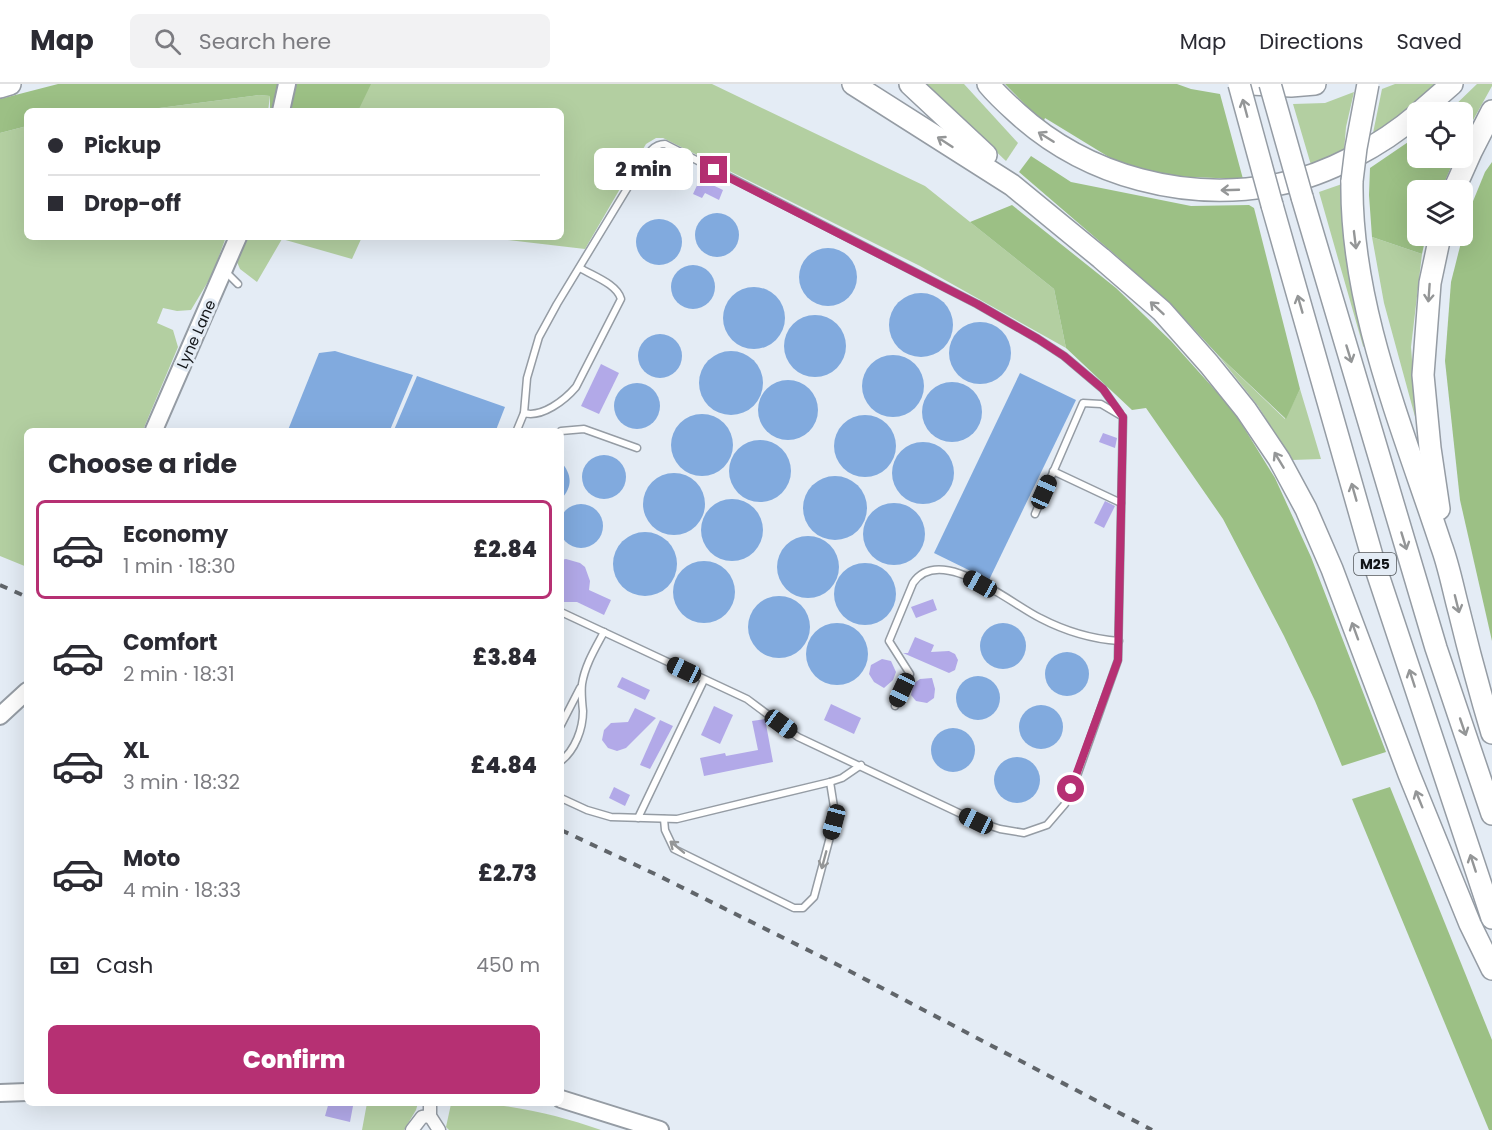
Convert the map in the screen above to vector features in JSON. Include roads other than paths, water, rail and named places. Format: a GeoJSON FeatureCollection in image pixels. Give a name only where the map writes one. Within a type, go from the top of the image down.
{"type":"FeatureCollection","features":[{"type":"Feature","properties":{"kind":"highway"},"geometry":{"type":"LineString","coordinates":[[0,87],[10,84]]}},
{"type":"Feature","properties":{"kind":"highway"},"geometry":{"type":"LineString","coordinates":[[853,84],[1012,185],[1101,258],[1162,311],[1238,400],[1279,459],[1306,509],[1332,569],[1409,774],[1470,924],[1492,969]]}},
{"type":"Feature","properties":{"kind":"highway"},"geometry":{"type":"LineString","coordinates":[[910,84],[988,157],[1012,185]]}},
{"type":"Feature","properties":{"kind":"highway"},"geometry":{"type":"LineString","coordinates":[[988,84],[1039,133],[1082,159],[1128,177],[1215,191],[1282,184],[1318,172],[1376,144],[1407,122]]}},
{"type":"Feature","properties":{"kind":"highway","name":"M25"},"geometry":{"type":"LineString","coordinates":[[1239,84],[1374,563],[1492,918]]}},
{"type":"Feature","properties":{"kind":"highway"},"geometry":{"type":"LineString","coordinates":[[1250,84],[1291,86],[1315,84]]}},
{"type":"Feature","properties":{"kind":"highway","name":"M25"},"geometry":{"type":"LineString","coordinates":[[1270,84],[1436,648],[1492,814]]}},
{"type":"Feature","properties":{"kind":"highway"},"geometry":{"type":"LineString","coordinates":[[1368,84],[1352,181],[1355,246],[1369,314],[1395,410],[1443,548],[1492,733]]}},
{"type":"Feature","properties":{"kind":"highway"},"geometry":{"type":"LineString","coordinates":[[1432,102],[1452,84]]}},
{"type":"Feature","properties":{"kind":"highway"},"geometry":{"type":"LineString","coordinates":[[1458,180],[1492,111]]}},
{"type":"Feature","properties":{"kind":"highway"},"geometry":{"type":"LineString","coordinates":[[1438,246],[1430,283],[1423,375],[1443,548]]}},
{"type":"Feature","properties":{"kind":"street"},"geometry":{"type":"LineString","coordinates":[[282,108],[287,84]]}},
{"type":"Feature","properties":{"kind":"street","name":"Lyne Lane"},"geometry":{"type":"LineString","coordinates":[[157,428],[237,240]]}},
{"type":"Feature","properties":{"kind":"street"},"geometry":{"type":"LineString","coordinates":[[0,716],[24,693]]}},
{"type":"Feature","properties":{"kind":"street"},"geometry":{"type":"LineString","coordinates":[[0,1093],[24,1092]]}},
{"type":"Feature","properties":{"kind":"street"},"geometry":{"type":"LineString","coordinates":[[564,1100],[660,1130]]}},
{"type":"Feature","properties":{"kind":"street"},"geometry":{"type":"LineString","coordinates":[[430,1106],[430,1116],[439,1130]]}},
{"type":"Feature","properties":{"kind":"street"},"geometry":{"type":"LineString","coordinates":[[412,1130],[422,1117],[430,1116]]}},
{"type":"Feature","properties":{"kind":"lane"},"geometry":{"type":"LineString","coordinates":[[518,428],[524,413],[527,378],[540,337],[557,304],[648,154],[653,147],[659,144],[664,144],[977,304],[1028,333],[1064,356],[1103,389],[1123,417],[1118,660],[1065,804],[1047,825],[1024,832],[1000,829],[976,821],[798,737],[747,699],[564,613]]}},
{"type":"Feature","properties":{"kind":"lane"},"geometry":{"type":"LineString","coordinates":[[524,413],[531,415],[538,413],[569,396],[576,387],[621,299],[615,289],[580,268]]}},
{"type":"Feature","properties":{"kind":"lane"},"geometry":{"type":"LineString","coordinates":[[224,271],[238,284]]}},
{"type":"Feature","properties":{"kind":"lane"},"geometry":{"type":"LineString","coordinates":[[1035,514],[1083,403],[1101,404],[1123,417]]}},
{"type":"Feature","properties":{"kind":"lane"},"geometry":{"type":"LineString","coordinates":[[564,431],[584,429],[637,447]]}},
{"type":"Feature","properties":{"kind":"lane"},"geometry":{"type":"LineString","coordinates":[[1053,471],[1121,503]]}},
{"type":"Feature","properties":{"kind":"lane"},"geometry":{"type":"LineString","coordinates":[[895,706],[910,674],[890,641],[916,578],[939,568],[952,570],[965,576],[1039,618],[1069,632],[1097,639],[1119,641]]}},
{"type":"Feature","properties":{"kind":"lane"},"geometry":{"type":"LineString","coordinates":[[564,758],[573,748],[583,723],[582,685],[586,667],[604,632]]}},
{"type":"Feature","properties":{"kind":"lane"},"geometry":{"type":"LineString","coordinates":[[638,818],[704,680]]}},
{"type":"Feature","properties":{"kind":"lane"},"geometry":{"type":"LineString","coordinates":[[564,719],[582,685]]}},
{"type":"Feature","properties":{"kind":"lane"},"geometry":{"type":"LineString","coordinates":[[564,799],[587,810],[611,817],[664,819],[691,817],[830,782],[842,778],[861,765]]}},
{"type":"Feature","properties":{"kind":"lane"},"geometry":{"type":"LineString","coordinates":[[664,819],[664,830],[674,849],[794,908],[803,908],[814,897],[834,822],[830,782]]}},
{"type":"Feature","properties":{"kind":"water"},"geometry":{"type":"Polygon","coordinates":[[[717,213],[732,220],[739,235],[732,250],[717,257],[702,250],[695,235],[702,220],[717,213]]]}},
{"type":"Feature","properties":{"kind":"water"},"geometry":{"type":"Polygon","coordinates":[[[659,219],[675,226],[682,242],[675,258],[659,265],[643,258],[636,242],[643,226],[659,219]]]}},
{"type":"Feature","properties":{"kind":"water"},"geometry":{"type":"Polygon","coordinates":[[[828,248],[844,253],[852,261],[857,277],[852,293],[844,301],[828,306],[812,301],[804,293],[799,277],[804,261],[812,253],[828,248]]]}},
{"type":"Feature","properties":{"kind":"water"},"geometry":{"type":"Polygon","coordinates":[[[693,265],[708,272],[715,287],[708,302],[693,309],[678,302],[671,287],[678,272],[693,265]]]}},
{"type":"Feature","properties":{"kind":"water"},"geometry":{"type":"Polygon","coordinates":[[[748,287],[760,287],[776,296],[783,306],[785,318],[783,330],[776,340],[760,349],[748,349],[737,344],[728,335],[723,324],[723,312],[728,301],[737,292],[748,287]]]}},
{"type":"Feature","properties":{"kind":"water"},"geometry":{"type":"Polygon","coordinates":[[[921,293],[939,299],[947,307],[953,325],[947,343],[939,351],[921,357],[903,351],[895,343],[889,325],[895,307],[903,299],[921,293]]]}},
{"type":"Feature","properties":{"kind":"water"},"geometry":{"type":"Polygon","coordinates":[[[815,315],[827,317],[837,324],[844,334],[846,346],[844,358],[837,368],[827,375],[815,377],[803,375],[793,368],[786,358],[784,346],[786,334],[793,324],[803,317],[815,315]]]}},
{"type":"Feature","properties":{"kind":"water"},"geometry":{"type":"Polygon","coordinates":[[[980,322],[992,324],[1002,331],[1009,341],[1011,353],[1009,365],[1002,375],[992,382],[980,384],[968,382],[958,375],[951,365],[949,353],[951,341],[958,331],[968,324],[980,322]]]}},
{"type":"Feature","properties":{"kind":"water"},"geometry":{"type":"Polygon","coordinates":[[[660,334],[675,341],[682,356],[675,371],[660,378],[645,371],[638,356],[645,341],[660,334]]]}},
{"type":"Feature","properties":{"kind":"water"},"geometry":{"type":"Polygon","coordinates":[[[335,351],[413,375],[391,428],[289,428],[319,353],[335,351]]]}},
{"type":"Feature","properties":{"kind":"water"},"geometry":{"type":"Polygon","coordinates":[[[731,351],[749,357],[757,365],[763,383],[757,401],[749,409],[731,415],[713,409],[705,401],[699,383],[705,365],[713,357],[731,351]]]}},
{"type":"Feature","properties":{"kind":"water"},"geometry":{"type":"Polygon","coordinates":[[[893,355],[905,357],[915,364],[922,374],[924,386],[922,398],[915,408],[905,415],[893,417],[881,415],[871,408],[864,398],[862,386],[864,374],[871,364],[881,357],[893,355]]]}},
{"type":"Feature","properties":{"kind":"water"},"geometry":{"type":"Polygon","coordinates":[[[1020,373],[1076,400],[989,580],[934,553],[1020,373]]]}},
{"type":"Feature","properties":{"kind":"water"},"geometry":{"type":"Polygon","coordinates":[[[417,376],[505,407],[497,428],[395,428],[417,376]]]}},
{"type":"Feature","properties":{"kind":"water"},"geometry":{"type":"Polygon","coordinates":[[[782,380],[794,380],[810,388],[816,398],[818,410],[816,422],[810,432],[794,440],[782,440],[766,432],[758,416],[758,404],[766,388],[782,380]]]}},
{"type":"Feature","properties":{"kind":"water"},"geometry":{"type":"Polygon","coordinates":[[[946,382],[958,382],[969,387],[977,395],[982,412],[980,424],[969,437],[958,442],[946,442],[935,437],[927,429],[922,418],[922,406],[927,395],[935,387],[946,382]]]}},
{"type":"Feature","properties":{"kind":"water"},"geometry":{"type":"Polygon","coordinates":[[[637,383],[653,390],[660,406],[653,422],[637,429],[621,422],[614,406],[621,390],[637,383]]]}},
{"type":"Feature","properties":{"kind":"water"},"geometry":{"type":"Polygon","coordinates":[[[702,414],[714,416],[724,423],[731,433],[733,445],[731,457],[724,467],[714,474],[702,476],[690,474],[680,467],[673,457],[671,445],[673,433],[680,423],[690,416],[702,414]]]}},
{"type":"Feature","properties":{"kind":"water"},"geometry":{"type":"Polygon","coordinates":[[[865,415],[877,417],[887,424],[894,434],[896,446],[894,458],[887,468],[877,475],[865,477],[853,475],[843,468],[836,458],[834,446],[836,434],[843,424],[853,417],[865,415]]]}},
{"type":"Feature","properties":{"kind":"water"},"geometry":{"type":"Polygon","coordinates":[[[760,440],[772,442],[782,449],[789,459],[791,471],[789,483],[782,493],[772,500],[760,502],[748,500],[738,493],[731,483],[729,471],[731,459],[738,449],[748,442],[760,440]]]}},
{"type":"Feature","properties":{"kind":"water"},"geometry":{"type":"Polygon","coordinates":[[[923,442],[945,451],[954,473],[945,495],[923,504],[901,495],[892,473],[901,451],[923,442]]]}},
{"type":"Feature","properties":{"kind":"water"},"geometry":{"type":"Polygon","coordinates":[[[604,455],[613,456],[620,461],[625,468],[625,486],[620,493],[613,498],[604,499],[595,498],[588,493],[583,486],[582,477],[583,468],[588,461],[595,456],[604,455]]]}},
{"type":"Feature","properties":{"kind":"water"},"geometry":{"type":"Polygon","coordinates":[[[564,466],[570,480],[564,495],[564,466]]]}},
{"type":"Feature","properties":{"kind":"water"},"geometry":{"type":"Polygon","coordinates":[[[668,473],[680,473],[696,482],[703,492],[705,504],[703,516],[696,526],[680,535],[668,535],[657,530],[648,521],[643,510],[643,498],[648,487],[657,478],[668,473]]]}},
{"type":"Feature","properties":{"kind":"water"},"geometry":{"type":"Polygon","coordinates":[[[835,476],[853,482],[861,490],[867,508],[861,526],[853,534],[835,540],[817,534],[809,526],[803,508],[809,490],[817,482],[835,476]]]}},
{"type":"Feature","properties":{"kind":"water"},"geometry":{"type":"Polygon","coordinates":[[[732,499],[749,504],[754,508],[758,513],[763,530],[758,547],[754,552],[749,556],[732,561],[715,556],[710,552],[706,547],[701,530],[706,513],[710,508],[715,504],[732,499]]]}},
{"type":"Feature","properties":{"kind":"water"},"geometry":{"type":"Polygon","coordinates":[[[888,503],[900,503],[916,512],[923,522],[925,534],[923,546],[916,556],[900,565],[888,565],[877,560],[868,551],[863,540],[863,528],[868,517],[877,508],[888,503]]]}},
{"type":"Feature","properties":{"kind":"water"},"geometry":{"type":"Polygon","coordinates":[[[581,504],[597,510],[603,526],[597,542],[581,548],[565,542],[565,510],[581,504]]]}},
{"type":"Feature","properties":{"kind":"water"},"geometry":{"type":"Polygon","coordinates":[[[645,532],[668,541],[677,564],[668,587],[645,596],[622,587],[613,564],[622,541],[645,532]]]}},
{"type":"Feature","properties":{"kind":"water"},"geometry":{"type":"Polygon","coordinates":[[[808,536],[820,538],[830,545],[837,555],[839,567],[837,579],[830,589],[820,596],[808,598],[796,596],[786,589],[779,579],[777,567],[779,555],[786,545],[796,538],[808,536]]]}},
{"type":"Feature","properties":{"kind":"water"},"geometry":{"type":"Polygon","coordinates":[[[698,561],[710,561],[726,570],[733,580],[735,592],[733,604],[726,614],[710,623],[698,623],[687,618],[678,609],[673,598],[673,586],[678,575],[687,566],[698,561]]]}},
{"type":"Feature","properties":{"kind":"water"},"geometry":{"type":"Polygon","coordinates":[[[859,563],[871,563],[887,572],[894,582],[896,594],[894,606],[887,616],[871,625],[859,625],[848,620],[839,611],[834,600],[834,588],[839,577],[848,568],[859,563]]]}},
{"type":"Feature","properties":{"kind":"water"},"geometry":{"type":"Polygon","coordinates":[[[773,596],[785,596],[801,605],[808,615],[810,627],[808,639],[801,649],[785,658],[773,658],[762,653],[753,644],[748,633],[748,621],[753,610],[762,601],[773,596]]]}},
{"type":"Feature","properties":{"kind":"water"},"geometry":{"type":"Polygon","coordinates":[[[837,623],[854,628],[859,632],[863,637],[868,654],[863,671],[859,676],[854,680],[837,685],[820,680],[815,676],[811,671],[806,654],[811,637],[815,632],[820,628],[837,623]]]}},
{"type":"Feature","properties":{"kind":"water"},"geometry":{"type":"Polygon","coordinates":[[[1003,623],[1019,630],[1026,646],[1019,662],[1003,669],[987,662],[980,646],[987,630],[1003,623]]]}},
{"type":"Feature","properties":{"kind":"water"},"geometry":{"type":"Polygon","coordinates":[[[1067,652],[1076,653],[1083,658],[1088,665],[1088,683],[1083,690],[1076,695],[1067,696],[1058,695],[1051,690],[1046,683],[1045,674],[1046,665],[1051,658],[1058,653],[1067,652]]]}},
{"type":"Feature","properties":{"kind":"water"},"geometry":{"type":"Polygon","coordinates":[[[978,676],[993,683],[1000,698],[993,713],[978,720],[963,713],[956,698],[963,683],[978,676]]]}},
{"type":"Feature","properties":{"kind":"water"},"geometry":{"type":"Polygon","coordinates":[[[1041,705],[1050,706],[1057,711],[1062,718],[1062,736],[1057,743],[1050,748],[1041,749],[1032,748],[1025,743],[1020,736],[1019,727],[1020,718],[1025,711],[1032,706],[1041,705]]]}},
{"type":"Feature","properties":{"kind":"water"},"geometry":{"type":"Polygon","coordinates":[[[953,728],[969,734],[975,750],[969,766],[953,772],[937,766],[931,750],[937,734],[953,728]]]}},
{"type":"Feature","properties":{"kind":"water"},"geometry":{"type":"Polygon","coordinates":[[[1017,757],[1033,764],[1040,780],[1033,796],[1017,803],[1001,796],[994,780],[1001,764],[1017,757]]]}},
{"type":"Feature","properties":{"kind":"railway"},"geometry":{"type":"LineString","coordinates":[[0,585],[24,596]]}},
{"type":"Feature","properties":{"kind":"railway"},"geometry":{"type":"LineString","coordinates":[[564,831],[840,966],[1152,1130]]}}]}
